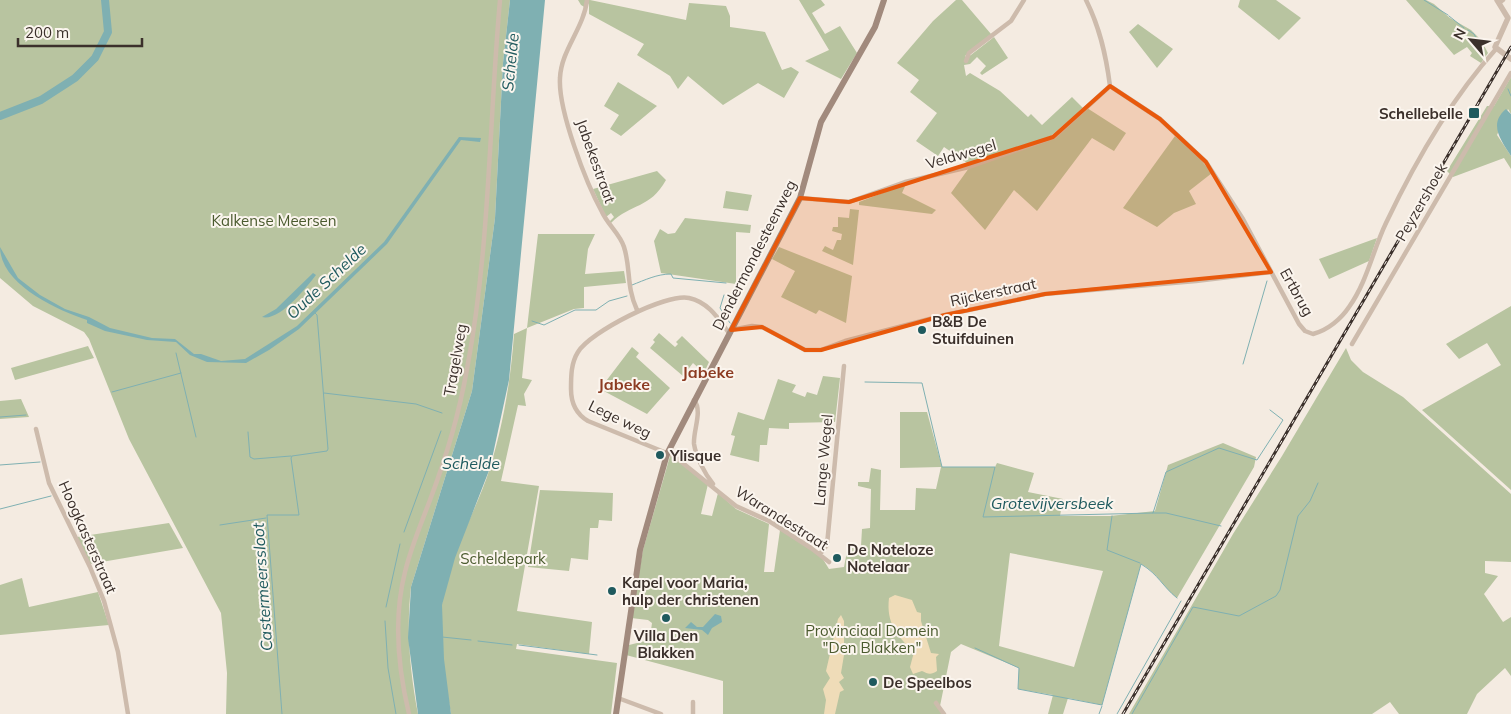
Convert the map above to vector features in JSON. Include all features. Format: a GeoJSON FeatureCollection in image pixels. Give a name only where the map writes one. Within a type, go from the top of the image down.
{"type":"FeatureCollection","features":[{"type":"Feature","properties":{"kind":"main road","name":"Dendermondesteenweg"},"geometry":{"type":"LineString","coordinates":[[616,714],[640,550],[667,454],[693,400],[800,198],[821,122],[875,26],[884,0]]}},
{"type":"Feature","properties":{"kind":"street","name":"Tragelweg"},"geometry":{"type":"LineString","coordinates":[[409,714],[400,667],[398,638],[401,591],[409,556],[450,443],[467,370],[485,225],[500,0]]}},
{"type":"Feature","properties":{"kind":"street","name":"Jabekestraat"},"geometry":{"type":"LineString","coordinates":[[587,0],[584,18],[563,62],[560,92],[590,188],[605,219],[621,239],[625,249],[629,287],[637,310]]}},
{"type":"Feature","properties":{"kind":"street"},"geometry":{"type":"LineString","coordinates":[[966,61],[969,53],[1003,29],[1015,17],[1024,0]]}},
{"type":"Feature","properties":{"kind":"street"},"geometry":{"type":"LineString","coordinates":[[1086,0],[1099,28],[1110,86]]}},
{"type":"Feature","properties":{"kind":"street"},"geometry":{"type":"LineString","coordinates":[[1500,1],[1508,20],[1496,44],[1496,49],[1511,59]]}},
{"type":"Feature","properties":{"kind":"street","name":"Ertbrug"},"geometry":{"type":"LineString","coordinates":[[1110,86],[1154,114],[1206,162],[1239,213],[1305,331],[1313,334],[1328,327],[1343,315],[1355,298],[1382,230],[1401,194],[1443,122],[1496,49]]}},
{"type":"Feature","properties":{"kind":"street","name":"Peyzershoek"},"geometry":{"type":"LineString","coordinates":[[1352,344],[1511,73]]}},
{"type":"Feature","properties":{"kind":"street","name":"Veldwegel"},"geometry":{"type":"LineString","coordinates":[[800,198],[849,202],[905,182],[969,167],[1054,137],[1110,86]]}},
{"type":"Feature","properties":{"kind":"street","name":"Rijckerstraat"},"geometry":{"type":"LineString","coordinates":[[730,332],[752,326],[762,327],[805,350],[821,350],[845,341],[944,315],[1044,294],[1196,281],[1271,272]]}},
{"type":"Feature","properties":{"kind":"street"},"geometry":{"type":"LineString","coordinates":[[637,310],[673,298],[689,298],[710,308],[730,332]]}},
{"type":"Feature","properties":{"kind":"street","name":"Lege weg"},"geometry":{"type":"LineString","coordinates":[[637,310],[586,342],[578,350],[572,366],[571,397],[578,414],[583,418],[667,454]]}},
{"type":"Feature","properties":{"kind":"street","name":"Lange Wegel"},"geometry":{"type":"LineString","coordinates":[[820,554],[827,545],[844,366]]}},
{"type":"Feature","properties":{"kind":"street","name":"Warandestraat"},"geometry":{"type":"LineString","coordinates":[[693,400],[698,409],[694,445],[710,480],[722,495]]}},
{"type":"Feature","properties":{"kind":"street","name":"Hoogkasterstraat"},"geometry":{"type":"LineString","coordinates":[[36,429],[49,483],[90,567],[104,601],[118,652],[128,714]]}},
{"type":"Feature","properties":{"kind":"street","name":"Warandestraat"},"geometry":{"type":"LineString","coordinates":[[667,454],[674,456],[736,506],[769,522],[820,554],[828,562]]}},
{"type":"Feature","properties":{"kind":"street"},"geometry":{"type":"LineString","coordinates":[[618,698],[661,714]]}},
{"type":"Feature","properties":{"kind":"street"},"geometry":{"type":"LineString","coordinates":[[693,702],[693,714]]}},
{"type":"Feature","properties":{"kind":"street"},"geometry":{"type":"LineString","coordinates":[[936,703],[944,714]]}},
{"type":"Feature","properties":{"kind":"highlighted area"},"geometry":{"type":"Polygon","coordinates":[[[1110,86],[1160,119],[1206,162],[1271,272],[1045,294],[945,315],[821,350],[805,350],[762,327],[731,330],[800,198],[849,202],[1053,137],[1110,86]]]}},
{"type":"Feature","properties":{"kind":"green space","name":"Kalkense Meersen"},"geometry":{"type":"Polygon","coordinates":[[[0,0],[510,0],[503,63],[495,218],[472,391],[411,587],[410,651],[418,714],[226,714],[227,673],[221,613],[129,439],[89,339],[84,332],[33,306],[0,278],[0,0]]]}},
{"type":"Feature","properties":{"kind":"green space"},"geometry":{"type":"Polygon","coordinates":[[[578,0],[590,0],[686,20],[689,3],[726,6],[730,16],[730,27],[765,32],[782,70],[791,67],[799,72],[784,98],[758,83],[723,105],[688,76],[678,89],[670,76],[637,55],[644,44],[589,14],[589,3],[586,8],[578,0]]]}},
{"type":"Feature","properties":{"kind":"green space"},"geometry":{"type":"Polygon","coordinates":[[[799,0],[821,0],[825,5],[812,13],[825,34],[840,26],[857,53],[841,79],[805,61],[829,50],[799,0]]]}},
{"type":"Feature","properties":{"kind":"green space"},"geometry":{"type":"Polygon","coordinates":[[[956,0],[962,0],[991,34],[965,56],[967,58],[994,37],[1008,58],[982,75],[980,73],[986,66],[977,57],[970,64],[964,65],[966,76],[970,73],[1000,91],[1028,117],[1031,114],[1042,125],[1072,97],[1083,108],[1051,136],[970,165],[944,147],[938,156],[916,141],[937,113],[910,92],[919,80],[897,63],[933,21],[956,0]]]}},
{"type":"Feature","properties":{"kind":"green space"},"geometry":{"type":"Polygon","coordinates":[[[1240,0],[1276,0],[1301,18],[1279,40],[1238,7],[1240,0]]]}},
{"type":"Feature","properties":{"kind":"green space"},"geometry":{"type":"Polygon","coordinates":[[[1406,0],[1426,0],[1434,4],[1450,18],[1471,30],[1481,40],[1488,53],[1481,63],[1470,56],[1472,53],[1467,47],[1454,55],[1406,0]]]}},
{"type":"Feature","properties":{"kind":"green space"},"geometry":{"type":"Polygon","coordinates":[[[1138,24],[1173,49],[1157,68],[1129,32],[1138,24]]]}},
{"type":"Feature","properties":{"kind":"green space"},"geometry":{"type":"Polygon","coordinates":[[[1511,77],[1511,114],[1508,109],[1497,135],[1511,156],[1511,169],[1504,158],[1453,177],[1447,171],[1487,106],[1494,106],[1511,77]]]}},
{"type":"Feature","properties":{"kind":"green space"},"geometry":{"type":"Polygon","coordinates":[[[618,82],[657,106],[621,136],[610,129],[619,115],[604,106],[618,82]]]}},
{"type":"Feature","properties":{"kind":"green space"},"geometry":{"type":"Polygon","coordinates":[[[1087,108],[1126,133],[1114,151],[1092,138],[1037,211],[1014,190],[985,230],[951,193],[969,168],[1053,139],[1087,108]]]}},
{"type":"Feature","properties":{"kind":"green space"},"geometry":{"type":"Polygon","coordinates":[[[1175,136],[1194,152],[1212,173],[1189,191],[1196,204],[1174,213],[1157,227],[1123,208],[1175,136]]]}},
{"type":"Feature","properties":{"kind":"green space"},"geometry":{"type":"Polygon","coordinates":[[[657,171],[666,180],[660,189],[647,201],[626,212],[611,223],[609,222],[614,217],[611,213],[606,217],[593,189],[657,171]]]}},
{"type":"Feature","properties":{"kind":"green space"},"geometry":{"type":"Polygon","coordinates":[[[906,184],[902,193],[936,210],[932,214],[859,205],[859,202],[906,184]]]}},
{"type":"Feature","properties":{"kind":"green space"},"geometry":{"type":"Polygon","coordinates":[[[726,191],[752,195],[748,211],[723,208],[726,191]]]}},
{"type":"Feature","properties":{"kind":"green space"},"geometry":{"type":"Polygon","coordinates":[[[850,209],[859,210],[853,265],[822,251],[825,246],[833,250],[837,240],[841,240],[842,234],[832,231],[833,227],[838,227],[838,217],[849,218],[850,209]]]}},
{"type":"Feature","properties":{"kind":"green space"},"geometry":{"type":"Polygon","coordinates":[[[685,218],[751,225],[750,233],[736,232],[736,284],[661,273],[654,241],[660,229],[668,234],[675,233],[685,218]]]}},
{"type":"Feature","properties":{"kind":"green space"},"geometry":{"type":"Polygon","coordinates":[[[538,234],[595,234],[588,249],[585,274],[624,271],[626,283],[584,287],[584,308],[574,309],[527,328],[538,234]]]}},
{"type":"Feature","properties":{"kind":"green space"},"geometry":{"type":"Polygon","coordinates":[[[1377,238],[1369,261],[1329,279],[1319,259],[1377,238]]]}},
{"type":"Feature","properties":{"kind":"green space"},"geometry":{"type":"Polygon","coordinates":[[[779,247],[852,276],[846,323],[819,310],[816,314],[781,297],[795,271],[772,259],[779,247]]]}},
{"type":"Feature","properties":{"kind":"green space"},"geometry":{"type":"Polygon","coordinates":[[[1511,306],[1511,490],[1422,410],[1501,365],[1487,343],[1459,359],[1446,344],[1511,306]]]}},
{"type":"Feature","properties":{"kind":"green space","name":"Scheldepark"},"geometry":{"type":"Polygon","coordinates":[[[527,328],[522,378],[532,380],[524,394],[526,406],[518,405],[501,481],[539,486],[517,611],[592,622],[589,654],[517,644],[516,649],[617,663],[611,714],[451,714],[442,645],[441,618],[445,587],[456,552],[484,485],[495,452],[506,402],[514,334],[527,328]]]}},
{"type":"Feature","properties":{"kind":"green space"},"geometry":{"type":"Polygon","coordinates":[[[659,333],[675,347],[678,344],[676,342],[682,336],[709,362],[704,373],[693,363],[683,376],[650,348],[655,342],[653,340],[659,333]]]}},
{"type":"Feature","properties":{"kind":"green space"},"geometry":{"type":"Polygon","coordinates":[[[88,346],[94,358],[15,380],[11,368],[88,346]]]}},
{"type":"Feature","properties":{"kind":"green space"},"geometry":{"type":"Polygon","coordinates":[[[632,347],[639,353],[636,357],[670,388],[647,414],[600,389],[632,347]]]}},
{"type":"Feature","properties":{"kind":"green space"},"geometry":{"type":"Polygon","coordinates":[[[1346,348],[1351,360],[1363,372],[1403,397],[1511,494],[1511,562],[1485,561],[1485,573],[1498,576],[1484,594],[1503,622],[1511,617],[1511,676],[1505,668],[1477,694],[1467,714],[1399,714],[1390,702],[1372,714],[1129,714],[1233,534],[1346,348]]]}},
{"type":"Feature","properties":{"kind":"green space"},"geometry":{"type":"Polygon","coordinates":[[[823,376],[840,378],[835,422],[789,423],[789,429],[769,428],[767,445],[760,445],[759,462],[730,455],[735,436],[731,435],[738,412],[764,420],[778,379],[796,385],[792,392],[805,397],[807,392],[817,395],[823,376]]]}},
{"type":"Feature","properties":{"kind":"green space"},"geometry":{"type":"Polygon","coordinates":[[[21,399],[29,417],[0,419],[0,401],[21,399]]]}},
{"type":"Feature","properties":{"kind":"green space","name":"Provinciaal Domein \"Den Blakken\""},"geometry":{"type":"Polygon","coordinates":[[[900,412],[927,412],[942,467],[995,467],[997,463],[1034,473],[1028,492],[1063,499],[1060,516],[1110,516],[1155,511],[1168,465],[1223,443],[1256,457],[1254,467],[1177,598],[1147,567],[1141,564],[1102,705],[1068,698],[1063,714],[1048,714],[1053,695],[1018,689],[1019,668],[961,644],[951,652],[940,706],[942,714],[723,714],[723,681],[626,655],[629,645],[645,641],[650,637],[652,623],[648,620],[631,618],[643,550],[670,456],[677,459],[708,484],[701,514],[712,516],[718,493],[736,509],[769,524],[764,572],[774,572],[780,530],[821,556],[829,569],[844,567],[848,546],[861,546],[862,529],[870,528],[871,489],[858,486],[858,482],[869,482],[871,468],[881,470],[880,510],[915,510],[916,488],[936,489],[941,467],[900,468],[900,412]],[[1010,553],[999,646],[1074,667],[1103,571],[1010,553]]]}},
{"type":"Feature","properties":{"kind":"green space"},"geometry":{"type":"Polygon","coordinates":[[[540,490],[613,493],[612,521],[599,520],[598,528],[590,528],[588,560],[571,558],[569,571],[528,567],[540,490]]]}},
{"type":"Feature","properties":{"kind":"green space"},"geometry":{"type":"Polygon","coordinates":[[[169,523],[183,548],[90,564],[77,537],[169,523]]]}},
{"type":"Feature","properties":{"kind":"green space"},"geometry":{"type":"Polygon","coordinates":[[[22,578],[29,607],[98,592],[109,625],[0,635],[0,585],[22,578]]]}},
{"type":"Feature","properties":{"kind":"sand"},"geometry":{"type":"Polygon","coordinates":[[[895,595],[912,600],[917,612],[921,613],[921,621],[931,653],[939,654],[936,657],[937,671],[929,674],[922,671],[913,674],[910,667],[914,652],[902,640],[894,628],[889,615],[889,598],[895,595]]]}},
{"type":"Feature","properties":{"kind":"sand"},"geometry":{"type":"Polygon","coordinates":[[[841,615],[844,621],[844,655],[841,673],[844,678],[839,682],[844,690],[840,692],[835,714],[824,714],[826,700],[823,689],[830,678],[826,671],[838,619],[841,615]]]}},
{"type":"Feature","properties":{"kind":"water","name":"Schelde"},"geometry":{"type":"Polygon","coordinates":[[[510,0],[545,0],[509,380],[490,468],[455,558],[442,605],[444,659],[451,714],[418,714],[408,638],[411,587],[472,391],[495,218],[503,63],[510,0]]]}},
{"type":"Feature","properties":{"kind":"water"},"geometry":{"type":"Polygon","coordinates":[[[1506,109],[1511,114],[1511,156],[1500,138],[1497,126],[1498,120],[1506,109]]]}},
{"type":"Feature","properties":{"kind":"water"},"geometry":{"type":"Polygon","coordinates":[[[459,137],[481,138],[480,142],[461,140],[387,244],[299,329],[246,363],[207,362],[190,355],[176,342],[147,340],[105,331],[87,323],[87,320],[61,310],[32,294],[9,273],[3,260],[0,247],[18,278],[40,295],[65,309],[89,317],[110,328],[152,338],[175,339],[194,354],[201,354],[221,361],[245,359],[297,326],[384,242],[459,137]]]}},
{"type":"Feature","properties":{"kind":"water"},"geometry":{"type":"Polygon","coordinates":[[[313,273],[316,275],[284,309],[269,317],[262,317],[276,309],[313,273]]]}},
{"type":"Feature","properties":{"kind":"water"},"geometry":{"type":"Polygon","coordinates":[[[715,614],[721,616],[722,622],[712,628],[708,635],[702,630],[685,628],[691,622],[697,627],[703,627],[715,614]]]}},
{"type":"Feature","properties":{"kind":"waterway","name":"Oude Schelde"},"geometry":{"type":"LineString","coordinates":[[0,116],[41,100],[75,78],[95,58],[108,32],[105,0]]}},
{"type":"Feature","properties":{"kind":"waterway"},"geometry":{"type":"LineString","coordinates":[[1424,0],[1448,15]]}},
{"type":"Feature","properties":{"kind":"waterway"},"geometry":{"type":"LineString","coordinates":[[1449,16],[1464,28]]}},
{"type":"Feature","properties":{"kind":"waterway"},"geometry":{"type":"LineString","coordinates":[[1468,30],[1474,34],[1482,49]]}},
{"type":"Feature","properties":{"kind":"waterway"},"geometry":{"type":"LineString","coordinates":[[1508,89],[1511,96]]}},
{"type":"Feature","properties":{"kind":"waterway","name":"Grotevijversbeek"},"geometry":{"type":"LineString","coordinates":[[632,285],[666,274],[671,274],[673,278],[726,283]]}},
{"type":"Feature","properties":{"kind":"waterway"},"geometry":{"type":"LineString","coordinates":[[1243,364],[1267,281]]}},
{"type":"Feature","properties":{"kind":"waterway","name":"Grotevijversbeek"},"geometry":{"type":"LineString","coordinates":[[724,295],[720,308],[730,323]]}},
{"type":"Feature","properties":{"kind":"waterway","name":"Grotevijversbeek"},"geometry":{"type":"LineString","coordinates":[[532,321],[544,325],[575,310],[596,310],[609,301],[627,296]]}},
{"type":"Feature","properties":{"kind":"waterway","name":"Castermeerssloot"},"geometry":{"type":"LineString","coordinates":[[282,714],[267,515],[299,515],[291,458],[292,456],[327,451],[328,449],[317,315],[314,312]]}},
{"type":"Feature","properties":{"kind":"waterway"},"geometry":{"type":"LineString","coordinates":[[176,353],[196,437]]}},
{"type":"Feature","properties":{"kind":"waterway"},"geometry":{"type":"LineString","coordinates":[[112,392],[181,373]]}},
{"type":"Feature","properties":{"kind":"waterway","name":"Grotevijversbeek"},"geometry":{"type":"LineString","coordinates":[[865,382],[922,383],[942,467],[995,467],[983,517],[1153,513],[1166,472],[1219,448],[1257,460],[1283,420],[1270,410]]}},
{"type":"Feature","properties":{"kind":"waterway"},"geometry":{"type":"LineString","coordinates":[[324,393],[416,404],[442,413]]}},
{"type":"Feature","properties":{"kind":"waterway"},"geometry":{"type":"LineString","coordinates":[[0,417],[26,415]]}},
{"type":"Feature","properties":{"kind":"waterway"},"geometry":{"type":"LineString","coordinates":[[404,532],[441,431]]}},
{"type":"Feature","properties":{"kind":"waterway"},"geometry":{"type":"LineString","coordinates":[[248,432],[250,457],[254,459],[291,456]]}},
{"type":"Feature","properties":{"kind":"waterway"},"geometry":{"type":"LineString","coordinates":[[0,465],[40,462]]}},
{"type":"Feature","properties":{"kind":"waterway"},"geometry":{"type":"LineString","coordinates":[[1132,714],[1193,607],[1239,616],[1276,596],[1280,590],[1298,516],[1310,501],[1318,483]]}},
{"type":"Feature","properties":{"kind":"waterway"},"geometry":{"type":"LineString","coordinates":[[0,509],[51,496]]}},
{"type":"Feature","properties":{"kind":"waterway","name":"Grotevijversbeek"},"geometry":{"type":"LineString","coordinates":[[1153,513],[1166,513],[1221,526]]}},
{"type":"Feature","properties":{"kind":"waterway"},"geometry":{"type":"LineString","coordinates":[[1112,516],[1107,550],[1140,563]]}},
{"type":"Feature","properties":{"kind":"waterway"},"geometry":{"type":"LineString","coordinates":[[220,525],[266,518]]}},
{"type":"Feature","properties":{"kind":"waterway"},"geometry":{"type":"LineString","coordinates":[[386,607],[400,544]]}},
{"type":"Feature","properties":{"kind":"waterway"},"geometry":{"type":"LineString","coordinates":[[975,648],[1019,668],[1018,689],[1102,705],[1141,564],[1152,572],[1177,598]]}},
{"type":"Feature","properties":{"kind":"waterway"},"geometry":{"type":"LineString","coordinates":[[1117,714],[1181,601]]}},
{"type":"Feature","properties":{"kind":"waterway"},"geometry":{"type":"LineString","coordinates":[[385,621],[388,668],[396,714]]}},
{"type":"Feature","properties":{"kind":"waterway"},"geometry":{"type":"LineString","coordinates":[[442,637],[471,640]]}},
{"type":"Feature","properties":{"kind":"waterway"},"geometry":{"type":"LineString","coordinates":[[478,641],[512,645]]}},
{"type":"Feature","properties":{"kind":"waterway"},"geometry":{"type":"LineString","coordinates":[[519,645],[597,655]]}},
{"type":"Feature","properties":{"kind":"waterway"},"geometry":{"type":"LineString","coordinates":[[1099,714],[1102,706]]}},
{"type":"Feature","properties":{"kind":"railway"},"geometry":{"type":"LineString","coordinates":[[1123,714],[1511,47]]}},
{"type":"Feature","properties":{"kind":"place","name":"Schellebelle"},"geometry":{"type":"Point","coordinates":[1474,113]}},
{"type":"Feature","properties":{"kind":"place","name":"B&B De Stuifduinen"},"geometry":{"type":"Point","coordinates":[922,330]}},
{"type":"Feature","properties":{"kind":"place","name":"Ylisque"},"geometry":{"type":"Point","coordinates":[660,455]}},
{"type":"Feature","properties":{"kind":"place","name":"De Noteloze Notelaar"},"geometry":{"type":"Point","coordinates":[837,558]}},
{"type":"Feature","properties":{"kind":"place","name":"Kapel voor Maria, hulp der christenen"},"geometry":{"type":"Point","coordinates":[612,591]}},
{"type":"Feature","properties":{"kind":"place","name":"Villa Den Blakken"},"geometry":{"type":"Point","coordinates":[666,618]}},
{"type":"Feature","properties":{"kind":"place","name":"De Speelbos"},"geometry":{"type":"Point","coordinates":[873,682]}},
{"type":"Feature","properties":{"kind":"district","name":"Jabeke"},"geometry":{"type":"Point","coordinates":[708,372]}},
{"type":"Feature","properties":{"kind":"district","name":"Jabeke"},"geometry":{"type":"Point","coordinates":[624,384]}}]}
